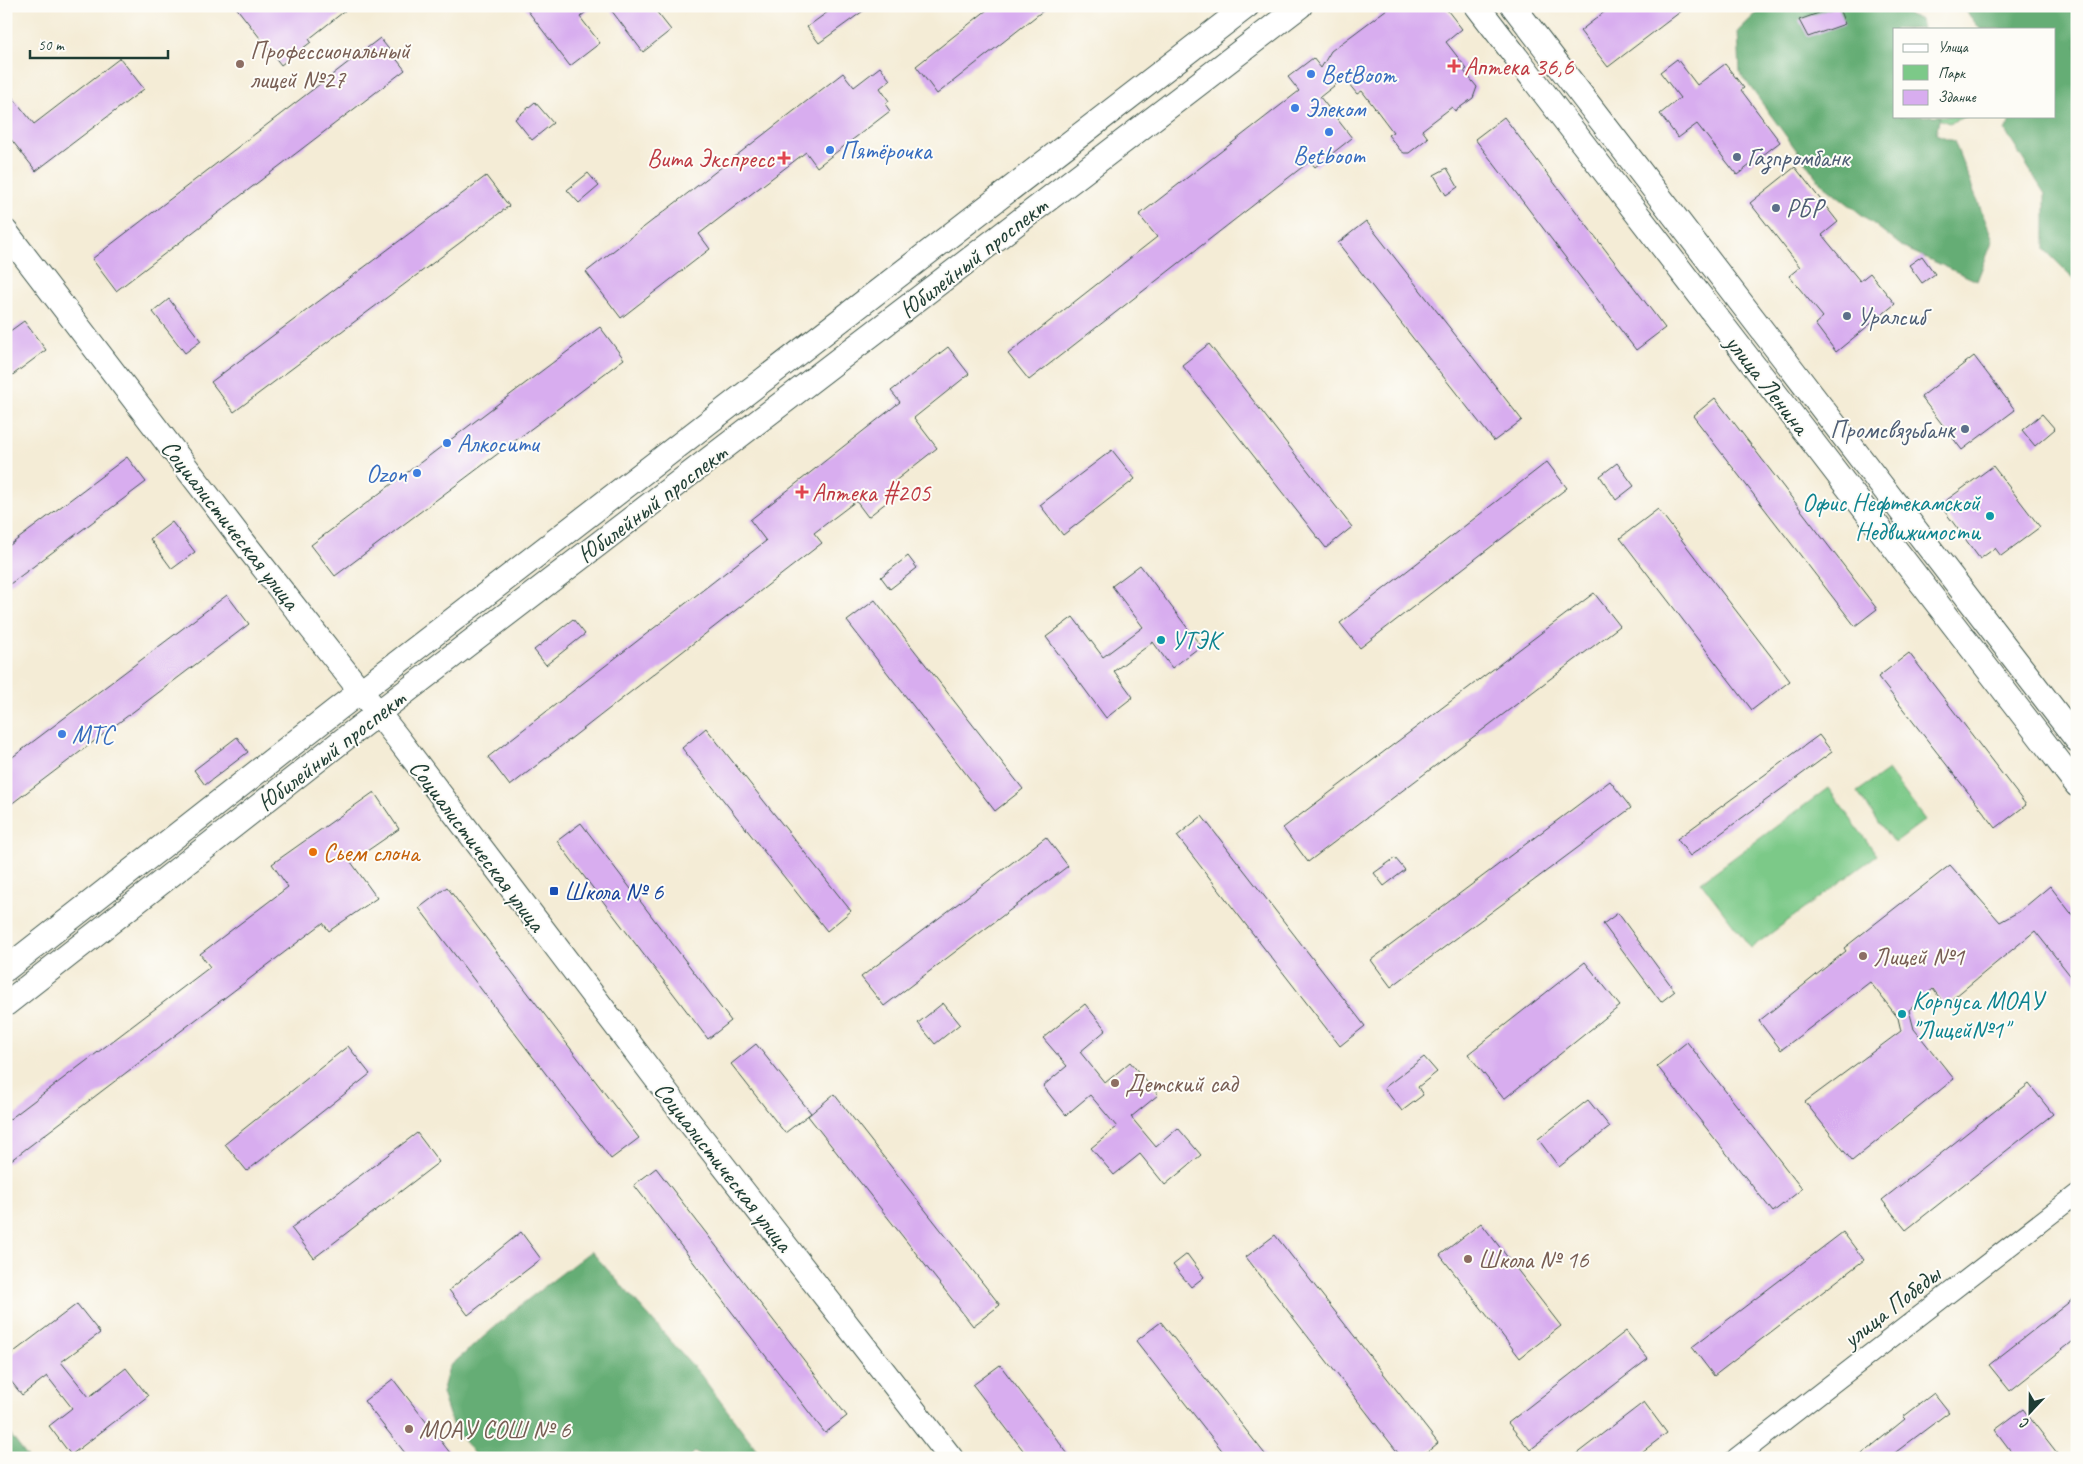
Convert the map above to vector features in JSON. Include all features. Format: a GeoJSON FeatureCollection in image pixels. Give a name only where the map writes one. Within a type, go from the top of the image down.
{"type":"FeatureCollection","features":[{"type":"Feature","properties":{"kind":"main road","name":"Юбилейный проспект"},"geometry":{"type":"LineString","coordinates":[[6,969],[360,692],[1247,6]]}},
{"type":"Feature","properties":{"kind":"main road","name":"Юбилейный проспект"},"geometry":{"type":"LineString","coordinates":[[6,1004],[377,714],[1300,6]]}},
{"type":"Feature","properties":{"kind":"main road","name":"улица Ленина"},"geometry":{"type":"LineString","coordinates":[[1477,6],[2077,785]]}},
{"type":"Feature","properties":{"kind":"main road","name":"улица Ленина"},"geometry":{"type":"LineString","coordinates":[[1513,6],[2077,740]]}},
{"type":"Feature","properties":{"kind":"main road","name":"Социалистическая улица"},"geometry":{"type":"LineString","coordinates":[[6,232],[248,548],[396,736],[684,1115],[951,1458]]}},
{"type":"Feature","properties":{"kind":"street","name":"улица Победы"},"geometry":{"type":"LineString","coordinates":[[1736,1458],[2077,1194]]}},
{"type":"Feature","properties":{"kind":"green space"},"geometry":{"type":"Polygon","coordinates":[[[1764,6],[1888,6],[1921,20],[1923,28],[1893,28],[1893,118],[1940,118],[1936,134],[1954,141],[1993,240],[1977,281],[1904,248],[1819,181],[1740,73],[1738,31],[1764,6]]]}},
{"type":"Feature","properties":{"kind":"green space"},"geometry":{"type":"Polygon","coordinates":[[[1962,6],[2077,6],[2077,282],[2045,250],[2045,194],[2005,131],[2012,118],[2056,118],[2056,28],[1979,28],[1962,6]]]}},
{"type":"Feature","properties":{"kind":"green space"},"geometry":{"type":"Polygon","coordinates":[[[1935,118],[1962,118],[1949,123],[1935,118]]]}},
{"type":"Feature","properties":{"kind":"green space"},"geometry":{"type":"Polygon","coordinates":[[[1888,770],[1925,820],[1894,843],[1857,792],[1888,770]]]}},
{"type":"Feature","properties":{"kind":"green space"},"geometry":{"type":"Polygon","coordinates":[[[1828,788],[1877,855],[1751,948],[1701,882],[1828,788]]]}},
{"type":"Feature","properties":{"kind":"green space"},"geometry":{"type":"Polygon","coordinates":[[[591,1251],[700,1374],[763,1458],[707,1458],[695,1452],[689,1458],[477,1458],[453,1427],[442,1393],[449,1367],[518,1307],[591,1251]]]}},
{"type":"Feature","properties":{"kind":"green space"},"geometry":{"type":"Polygon","coordinates":[[[6,1429],[28,1458],[6,1458],[6,1429]]]}},
{"type":"Feature","properties":{"kind":"building"},"geometry":{"type":"Polygon","coordinates":[[[235,6],[351,6],[309,39],[311,42],[281,65],[235,6]]]}},
{"type":"Feature","properties":{"kind":"building"},"geometry":{"type":"Polygon","coordinates":[[[524,6],[593,6],[580,17],[600,43],[570,66],[524,6]]]}},
{"type":"Feature","properties":{"kind":"building"},"geometry":{"type":"Polygon","coordinates":[[[608,6],[652,6],[671,30],[643,52],[608,6]]]}},
{"type":"Feature","properties":{"kind":"building"},"geometry":{"type":"Polygon","coordinates":[[[836,6],[870,6],[819,43],[807,27],[836,6]]]}},
{"type":"Feature","properties":{"kind":"building"},"geometry":{"type":"Polygon","coordinates":[[[992,6],[1049,6],[937,94],[916,66],[992,6]]]}},
{"type":"Feature","properties":{"kind":"building"},"geometry":{"type":"Polygon","coordinates":[[[1391,6],[1444,6],[1462,29],[1446,42],[1467,69],[1464,71],[1477,87],[1473,98],[1455,111],[1452,107],[1422,130],[1428,138],[1409,153],[1404,153],[1388,135],[1393,132],[1362,91],[1357,94],[1344,78],[1320,97],[1352,138],[1315,167],[1310,161],[1029,380],[1008,354],[1157,237],[1139,215],[1299,91],[1288,77],[1313,58],[1321,68],[1331,51],[1391,6]]]}},
{"type":"Feature","properties":{"kind":"building"},"geometry":{"type":"Polygon","coordinates":[[[1612,6],[1688,6],[1608,67],[1580,31],[1612,6]]]}},
{"type":"Feature","properties":{"kind":"building"},"geometry":{"type":"Polygon","coordinates":[[[1838,6],[1845,24],[1808,37],[1799,20],[1838,6]]]}},
{"type":"Feature","properties":{"kind":"building"},"geometry":{"type":"Polygon","coordinates":[[[380,38],[405,70],[116,291],[92,259],[380,38]]]}},
{"type":"Feature","properties":{"kind":"building"},"geometry":{"type":"Polygon","coordinates":[[[120,58],[144,89],[36,171],[6,133],[6,89],[34,124],[120,58]]]}},
{"type":"Feature","properties":{"kind":"building"},"geometry":{"type":"Polygon","coordinates":[[[1677,59],[1697,85],[1725,64],[1744,88],[1741,90],[1780,142],[1737,175],[1697,124],[1678,138],[1660,114],[1680,98],[1660,72],[1677,59]]]}},
{"type":"Feature","properties":{"kind":"building"},"geometry":{"type":"Polygon","coordinates":[[[880,67],[890,80],[880,88],[889,101],[885,104],[890,111],[817,167],[806,152],[699,234],[710,249],[621,318],[586,272],[843,73],[854,87],[880,67]]]}},
{"type":"Feature","properties":{"kind":"building"},"geometry":{"type":"Polygon","coordinates":[[[535,102],[553,123],[532,140],[515,119],[535,102]]]}},
{"type":"Feature","properties":{"kind":"building"},"geometry":{"type":"Polygon","coordinates":[[[1504,117],[1665,328],[1636,350],[1475,139],[1504,117]]]}},
{"type":"Feature","properties":{"kind":"building"},"geometry":{"type":"Polygon","coordinates":[[[1795,167],[1838,222],[1822,235],[1860,281],[1870,273],[1895,304],[1836,352],[1815,324],[1823,317],[1789,276],[1800,267],[1750,203],[1795,167]]]}},
{"type":"Feature","properties":{"kind":"building"},"geometry":{"type":"Polygon","coordinates":[[[1447,168],[1458,187],[1446,195],[1434,175],[1447,168]]]}},
{"type":"Feature","properties":{"kind":"building"},"geometry":{"type":"Polygon","coordinates":[[[588,173],[599,186],[579,203],[567,190],[588,173]]]}},
{"type":"Feature","properties":{"kind":"building"},"geometry":{"type":"Polygon","coordinates":[[[486,176],[509,206],[234,412],[211,382],[486,176]]]}},
{"type":"Feature","properties":{"kind":"building"},"geometry":{"type":"Polygon","coordinates":[[[1366,221],[1522,420],[1494,441],[1338,243],[1366,221]]]}},
{"type":"Feature","properties":{"kind":"building"},"geometry":{"type":"Polygon","coordinates":[[[1922,256],[1935,274],[1922,283],[1909,265],[1922,256]]]}},
{"type":"Feature","properties":{"kind":"building"},"geometry":{"type":"Polygon","coordinates":[[[169,299],[201,341],[185,353],[153,312],[169,299]]]}},
{"type":"Feature","properties":{"kind":"building"},"geometry":{"type":"Polygon","coordinates":[[[24,321],[46,350],[6,380],[6,334],[24,321]]]}},
{"type":"Feature","properties":{"kind":"building"},"geometry":{"type":"Polygon","coordinates":[[[600,327],[624,359],[335,576],[311,545],[600,327]]]}},
{"type":"Feature","properties":{"kind":"building"},"geometry":{"type":"Polygon","coordinates":[[[1209,344],[1352,527],[1326,548],[1182,365],[1209,344]]]}},
{"type":"Feature","properties":{"kind":"building"},"geometry":{"type":"Polygon","coordinates":[[[948,347],[969,374],[914,418],[937,448],[890,485],[897,494],[868,517],[856,501],[814,533],[822,543],[510,786],[488,757],[766,541],[750,520],[900,402],[891,391],[948,347]]]}},
{"type":"Feature","properties":{"kind":"building"},"geometry":{"type":"Polygon","coordinates":[[[1974,356],[2015,410],[1962,450],[1921,397],[1974,356]]]}},
{"type":"Feature","properties":{"kind":"building"},"geometry":{"type":"Polygon","coordinates":[[[1715,398],[1877,609],[1855,626],[1693,416],[1715,398]]]}},
{"type":"Feature","properties":{"kind":"building"},"geometry":{"type":"Polygon","coordinates":[[[2042,414],[2055,429],[2035,446],[2022,430],[2042,414]]]}},
{"type":"Feature","properties":{"kind":"building"},"geometry":{"type":"Polygon","coordinates":[[[1112,450],[1135,479],[1063,535],[1040,505],[1112,450]]]}},
{"type":"Feature","properties":{"kind":"building"},"geometry":{"type":"Polygon","coordinates":[[[127,457],[146,482],[6,587],[6,548],[127,457]]]}},
{"type":"Feature","properties":{"kind":"building"},"geometry":{"type":"Polygon","coordinates":[[[1547,462],[1567,488],[1360,648],[1340,623],[1547,462]]]}},
{"type":"Feature","properties":{"kind":"building"},"geometry":{"type":"Polygon","coordinates":[[[1617,463],[1634,486],[1616,500],[1600,476],[1617,463]]]}},
{"type":"Feature","properties":{"kind":"building","name":"Офис Нефтекамской Недвижимости"},"geometry":{"type":"Polygon","coordinates":[[[1993,466],[2040,527],[2001,556],[1995,548],[1980,559],[1940,505],[1993,466]]]}},
{"type":"Feature","properties":{"kind":"building"},"geometry":{"type":"Polygon","coordinates":[[[1658,509],[1790,681],[1752,710],[1620,538],[1658,509]]]}},
{"type":"Feature","properties":{"kind":"building"},"geometry":{"type":"Polygon","coordinates":[[[172,522],[195,552],[172,569],[150,539],[172,522]]]}},
{"type":"Feature","properties":{"kind":"building"},"geometry":{"type":"Polygon","coordinates":[[[908,556],[917,568],[890,589],[881,577],[908,556]]]}},
{"type":"Feature","properties":{"kind":"building","name":"УТЭК"},"geometry":{"type":"Polygon","coordinates":[[[1140,565],[1201,646],[1172,668],[1153,642],[1114,671],[1133,697],[1106,718],[1046,637],[1073,617],[1103,657],[1143,627],[1112,586],[1140,565]]]}},
{"type":"Feature","properties":{"kind":"building"},"geometry":{"type":"Polygon","coordinates":[[[1594,593],[1620,626],[1308,862],[1283,828],[1594,593]]]}},
{"type":"Feature","properties":{"kind":"building"},"geometry":{"type":"Polygon","coordinates":[[[227,595],[249,624],[6,808],[6,762],[227,595]]]}},
{"type":"Feature","properties":{"kind":"building"},"geometry":{"type":"Polygon","coordinates":[[[875,600],[1023,789],[995,811],[847,621],[875,600]]]}},
{"type":"Feature","properties":{"kind":"building"},"geometry":{"type":"Polygon","coordinates":[[[573,619],[585,634],[546,665],[534,650],[573,619]]]}},
{"type":"Feature","properties":{"kind":"building"},"geometry":{"type":"Polygon","coordinates":[[[1909,653],[2026,805],[1996,828],[1878,677],[1909,653]]]}},
{"type":"Feature","properties":{"kind":"building"},"geometry":{"type":"Polygon","coordinates":[[[706,728],[851,911],[827,931],[682,748],[706,728]]]}},
{"type":"Feature","properties":{"kind":"building"},"geometry":{"type":"Polygon","coordinates":[[[1819,735],[1832,752],[1690,856],[1677,839],[1819,735]]]}},
{"type":"Feature","properties":{"kind":"building"},"geometry":{"type":"Polygon","coordinates":[[[237,737],[248,752],[205,785],[194,770],[237,737]]]}},
{"type":"Feature","properties":{"kind":"building"},"geometry":{"type":"Polygon","coordinates":[[[1610,781],[1631,808],[1391,987],[1371,960],[1610,781]]]}},
{"type":"Feature","properties":{"kind":"building"},"geometry":{"type":"Polygon","coordinates":[[[374,792],[399,829],[351,862],[377,898],[329,931],[323,923],[6,1164],[6,1122],[210,967],[200,954],[288,887],[272,864],[374,792]]]}},
{"type":"Feature","properties":{"kind":"building"},"geometry":{"type":"Polygon","coordinates":[[[1202,816],[1365,1026],[1340,1046],[1177,836],[1202,816]]]}},
{"type":"Feature","properties":{"kind":"building"},"geometry":{"type":"Polygon","coordinates":[[[581,823],[731,1021],[708,1039],[557,841],[581,823]]]}},
{"type":"Feature","properties":{"kind":"building"},"geometry":{"type":"Polygon","coordinates":[[[1046,837],[1068,866],[884,1006],[861,977],[1046,837]]]}},
{"type":"Feature","properties":{"kind":"building"},"geometry":{"type":"Polygon","coordinates":[[[1395,858],[1405,870],[1384,886],[1374,873],[1395,858]]]}},
{"type":"Feature","properties":{"kind":"building","name":"Корпуса МОАУ \"Лицей№1\""},"geometry":{"type":"Polygon","coordinates":[[[1950,865],[2000,922],[2020,911],[2050,886],[2077,921],[2077,984],[2035,931],[1945,1005],[1933,989],[1909,1010],[1914,1029],[1954,1079],[1852,1161],[1805,1102],[1901,1031],[1898,1018],[1870,982],[1781,1050],[1759,1021],[1846,951],[1844,948],[1950,865]]]}},
{"type":"Feature","properties":{"kind":"building"},"geometry":{"type":"Polygon","coordinates":[[[447,887],[639,1138],[611,1159],[419,908],[447,887]]]}},
{"type":"Feature","properties":{"kind":"building"},"geometry":{"type":"Polygon","coordinates":[[[1618,913],[1675,991],[1661,1002],[1603,924],[1618,913]]]}},
{"type":"Feature","properties":{"kind":"building"},"geometry":{"type":"Polygon","coordinates":[[[1585,962],[1620,1006],[1504,1099],[1468,1054],[1585,962]]]}},
{"type":"Feature","properties":{"kind":"building"},"geometry":{"type":"Polygon","coordinates":[[[943,1003],[960,1024],[935,1044],[918,1023],[943,1003]]]}},
{"type":"Feature","properties":{"kind":"building"},"geometry":{"type":"Polygon","coordinates":[[[1085,1004],[1106,1030],[1080,1052],[1105,1083],[1130,1062],[1158,1095],[1131,1117],[1156,1147],[1178,1128],[1201,1155],[1165,1185],[1140,1154],[1114,1175],[1091,1148],[1117,1127],[1090,1095],[1066,1115],[1043,1086],[1067,1066],[1043,1038],[1085,1004]]]}},
{"type":"Feature","properties":{"kind":"building"},"geometry":{"type":"Polygon","coordinates":[[[1687,1042],[1802,1189],[1773,1212],[1657,1066],[1687,1042]]]}},
{"type":"Feature","properties":{"kind":"building"},"geometry":{"type":"Polygon","coordinates":[[[756,1044],[811,1113],[785,1133],[731,1064],[756,1044]]]}},
{"type":"Feature","properties":{"kind":"building"},"geometry":{"type":"Polygon","coordinates":[[[348,1046],[370,1074],[247,1171],[225,1144],[348,1046]]]}},
{"type":"Feature","properties":{"kind":"building"},"geometry":{"type":"Polygon","coordinates":[[[1424,1057],[1437,1072],[1418,1087],[1423,1095],[1402,1111],[1384,1088],[1424,1057]]]}},
{"type":"Feature","properties":{"kind":"building"},"geometry":{"type":"Polygon","coordinates":[[[2029,1084],[2053,1114],[1906,1230],[1882,1200],[2029,1084]]]}},
{"type":"Feature","properties":{"kind":"building"},"geometry":{"type":"Polygon","coordinates":[[[834,1094],[1000,1305],[973,1326],[808,1116],[834,1094]]]}},
{"type":"Feature","properties":{"kind":"building"},"geometry":{"type":"Polygon","coordinates":[[[1588,1100],[1610,1127],[1559,1167],[1538,1139],[1588,1100]]]}},
{"type":"Feature","properties":{"kind":"building"},"geometry":{"type":"Polygon","coordinates":[[[417,1133],[439,1162],[314,1258],[291,1228],[417,1133]]]}},
{"type":"Feature","properties":{"kind":"building"},"geometry":{"type":"Polygon","coordinates":[[[656,1168],[847,1416],[825,1433],[634,1185],[656,1168]]]}},
{"type":"Feature","properties":{"kind":"building"},"geometry":{"type":"Polygon","coordinates":[[[1481,1223],[1561,1326],[1520,1358],[1440,1255],[1481,1223]]]}},
{"type":"Feature","properties":{"kind":"building"},"geometry":{"type":"Polygon","coordinates":[[[521,1232],[541,1259],[468,1315],[449,1290],[521,1232]]]}},
{"type":"Feature","properties":{"kind":"building"},"geometry":{"type":"Polygon","coordinates":[[[1843,1232],[1864,1260],[1714,1376],[1692,1347],[1843,1232]]]}},
{"type":"Feature","properties":{"kind":"building"},"geometry":{"type":"Polygon","coordinates":[[[1275,1235],[1438,1443],[1420,1458],[1402,1458],[1246,1257],[1275,1235]]]}},
{"type":"Feature","properties":{"kind":"building"},"geometry":{"type":"Polygon","coordinates":[[[1187,1254],[1204,1277],[1191,1287],[1173,1265],[1187,1254]]]}},
{"type":"Feature","properties":{"kind":"building"},"geometry":{"type":"Polygon","coordinates":[[[2077,1296],[2077,1338],[2010,1391],[1989,1365],[2077,1296]]]}},
{"type":"Feature","properties":{"kind":"building"},"geometry":{"type":"Polygon","coordinates":[[[77,1304],[100,1333],[61,1362],[89,1397],[126,1368],[148,1396],[71,1455],[49,1426],[72,1408],[47,1376],[22,1395],[6,1375],[6,1358],[77,1304]]]}},
{"type":"Feature","properties":{"kind":"building"},"geometry":{"type":"Polygon","coordinates":[[[1161,1322],[1268,1458],[1228,1458],[1136,1341],[1161,1322]]]}},
{"type":"Feature","properties":{"kind":"building"},"geometry":{"type":"Polygon","coordinates":[[[1626,1331],[1648,1359],[1530,1450],[1508,1423],[1626,1331]]]}},
{"type":"Feature","properties":{"kind":"building"},"geometry":{"type":"Polygon","coordinates":[[[1000,1365],[1071,1458],[1029,1458],[973,1385],[1000,1365]]]}},
{"type":"Feature","properties":{"kind":"building","name":"МОАУ СОШ № 6"},"geometry":{"type":"Polygon","coordinates":[[[393,1379],[454,1458],[409,1458],[364,1401],[393,1379]]]}},
{"type":"Feature","properties":{"kind":"building"},"geometry":{"type":"Polygon","coordinates":[[[1934,1393],[1949,1412],[1888,1458],[1857,1458],[1905,1419],[1903,1417],[1934,1393]]]}},
{"type":"Feature","properties":{"kind":"building"},"geometry":{"type":"Polygon","coordinates":[[[1644,1402],[1667,1433],[1634,1458],[1571,1458],[1644,1402]]]}},
{"type":"Feature","properties":{"kind":"building"},"geometry":{"type":"Polygon","coordinates":[[[2023,1409],[2061,1458],[2016,1458],[1995,1430],[2023,1409]]]}},
{"type":"Feature","properties":{"kind":"place","name":"Профессиональный лицей №27"},"geometry":{"type":"Point","coordinates":[240,64]}},
{"type":"Feature","properties":{"kind":"place","name":"Аптека 36,6"},"geometry":{"type":"Point","coordinates":[1454,66]}},
{"type":"Feature","properties":{"kind":"place","name":"BetBoom"},"geometry":{"type":"Point","coordinates":[1311,74]}},
{"type":"Feature","properties":{"kind":"place","name":"Элеком"},"geometry":{"type":"Point","coordinates":[1295,108]}},
{"type":"Feature","properties":{"kind":"place","name":"Betboom"},"geometry":{"type":"Point","coordinates":[1329,132]}},
{"type":"Feature","properties":{"kind":"place","name":"Пятёрочка"},"geometry":{"type":"Point","coordinates":[830,150]}},
{"type":"Feature","properties":{"kind":"place","name":"Газпромбанк"},"geometry":{"type":"Point","coordinates":[1737,157]}},
{"type":"Feature","properties":{"kind":"place","name":"Вита Экспресс"},"geometry":{"type":"Point","coordinates":[784,158]}},
{"type":"Feature","properties":{"kind":"place","name":"РБР"},"geometry":{"type":"Point","coordinates":[1776,208]}},
{"type":"Feature","properties":{"kind":"place","name":"Уралсиб"},"geometry":{"type":"Point","coordinates":[1847,316]}},
{"type":"Feature","properties":{"kind":"place","name":"Промсвязьбанк"},"geometry":{"type":"Point","coordinates":[1965,429]}},
{"type":"Feature","properties":{"kind":"place","name":"Алкосити"},"geometry":{"type":"Point","coordinates":[447,443]}},
{"type":"Feature","properties":{"kind":"place","name":"Ozon"},"geometry":{"type":"Point","coordinates":[417,473]}},
{"type":"Feature","properties":{"kind":"place","name":"Аптека #205"},"geometry":{"type":"Point","coordinates":[802,492]}},
{"type":"Feature","properties":{"kind":"place","name":"Офис Нефтекамской Недвижимости"},"geometry":{"type":"Point","coordinates":[1990,516]}},
{"type":"Feature","properties":{"kind":"place","name":"УТЭК"},"geometry":{"type":"Point","coordinates":[1161,640]}},
{"type":"Feature","properties":{"kind":"place","name":"МТС"},"geometry":{"type":"Point","coordinates":[62,734]}},
{"type":"Feature","properties":{"kind":"place","name":"Сьем слона"},"geometry":{"type":"Point","coordinates":[313,852]}},
{"type":"Feature","properties":{"kind":"place","name":"Школа № 6"},"geometry":{"type":"Point","coordinates":[554,891]}},
{"type":"Feature","properties":{"kind":"place","name":"Лицей №1"},"geometry":{"type":"Point","coordinates":[1863,956]}},
{"type":"Feature","properties":{"kind":"place","name":"Корпуса МОАУ \"Лицей№1\""},"geometry":{"type":"Point","coordinates":[1902,1014]}},
{"type":"Feature","properties":{"kind":"place","name":"Детский сад"},"geometry":{"type":"Point","coordinates":[1115,1083]}},
{"type":"Feature","properties":{"kind":"place","name":"Школа № 16"},"geometry":{"type":"Point","coordinates":[1468,1259]}},
{"type":"Feature","properties":{"kind":"place","name":"МОАУ СОШ № 6"},"geometry":{"type":"Point","coordinates":[409,1429]}}]}
